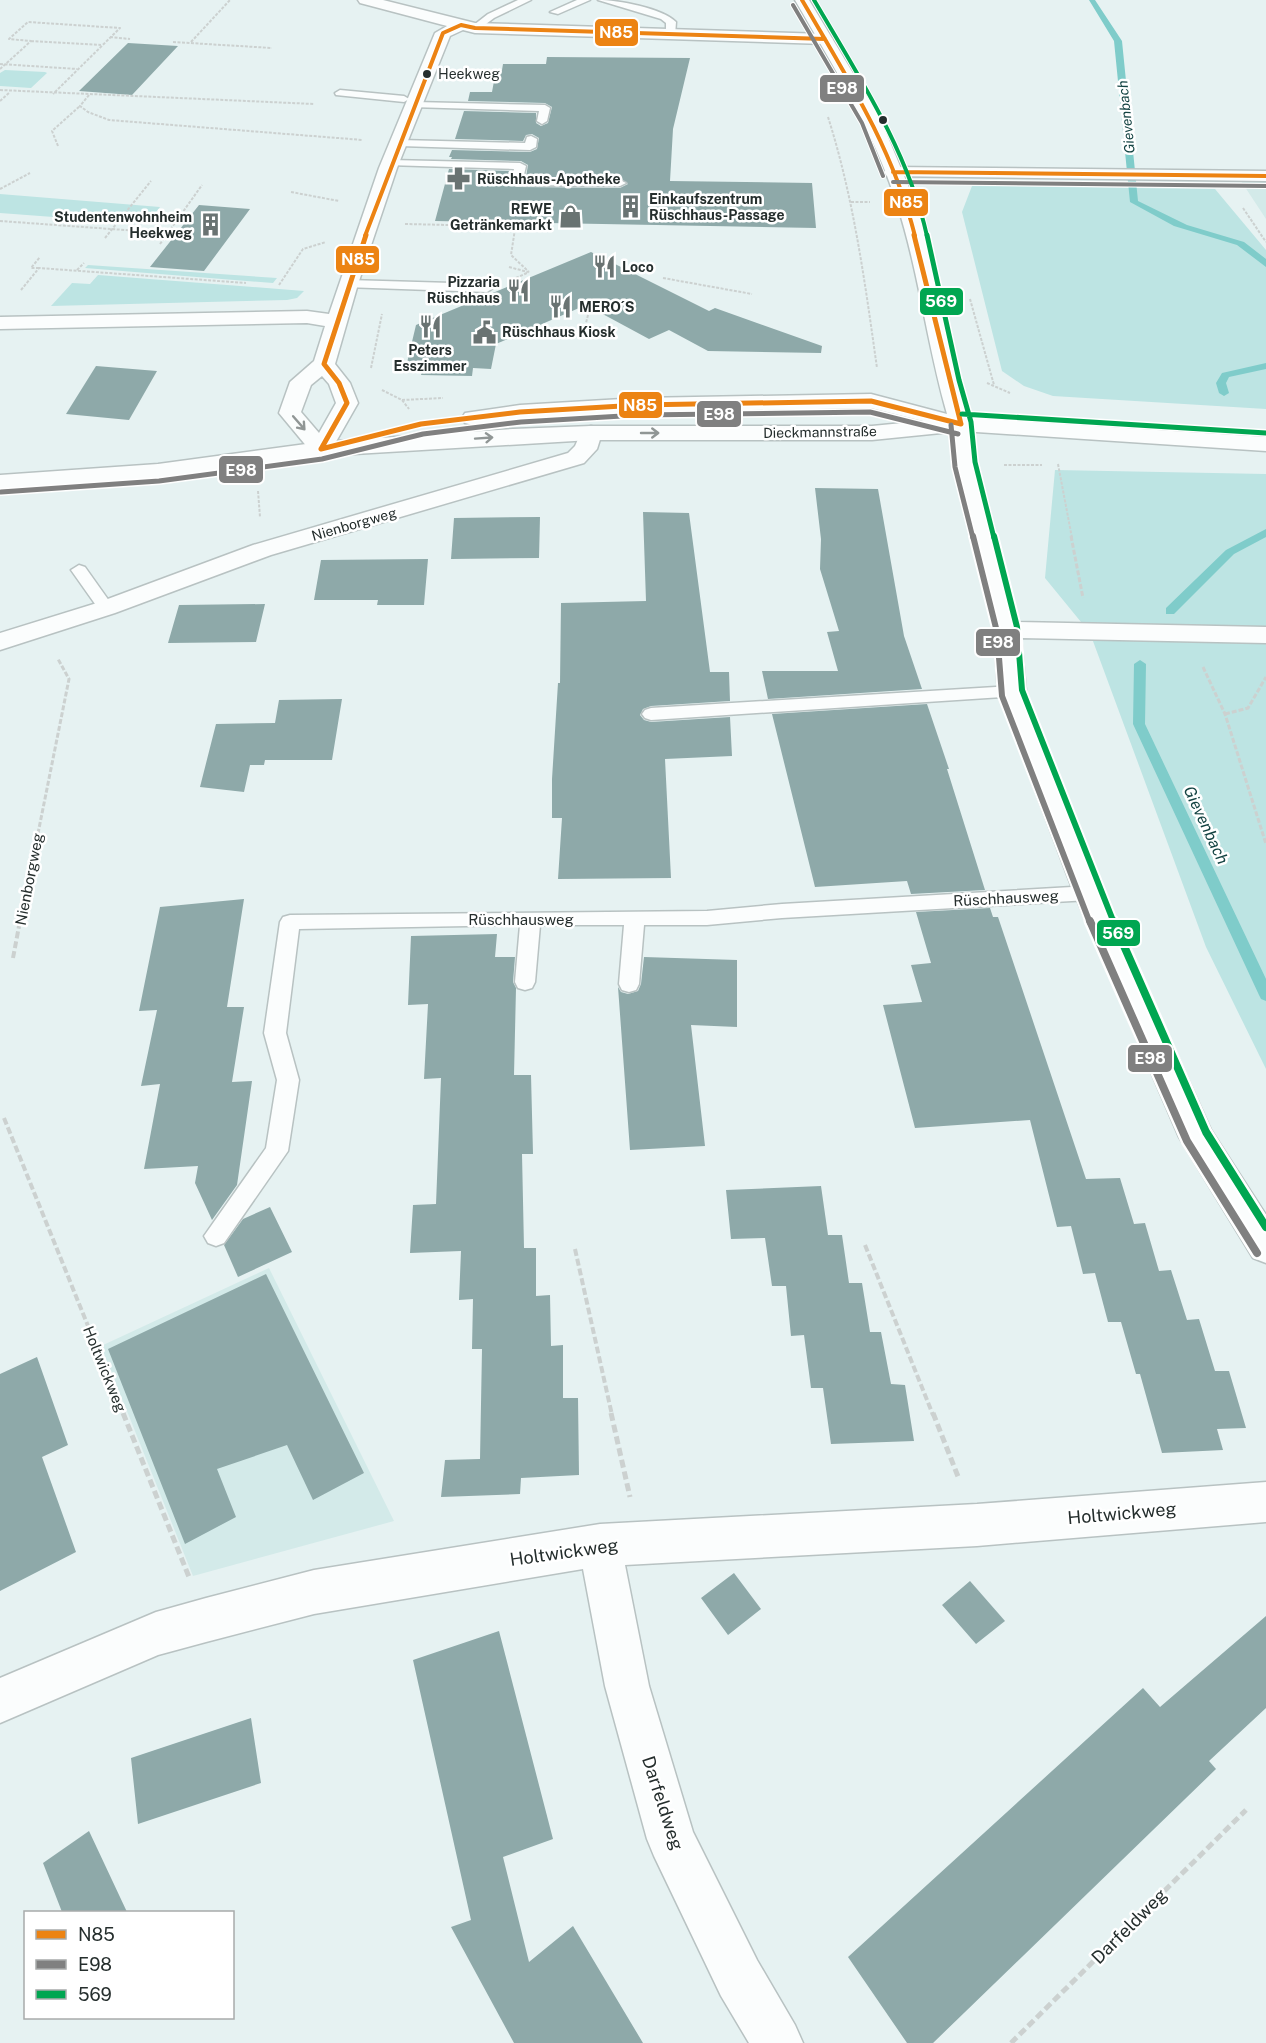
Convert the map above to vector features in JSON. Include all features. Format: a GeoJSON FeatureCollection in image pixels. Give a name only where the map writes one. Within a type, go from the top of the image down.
{"type":"FeatureCollection","features":[{"type":"Feature","properties":{"kind":"street"},"geometry":{"type":"LineString","coordinates":[[365,0],[468,26],[825,39]]}},
{"type":"Feature","properties":{"kind":"street"},"geometry":{"type":"LineString","coordinates":[[802,0],[871,118],[906,202],[961,424],[965,464],[1007,630],[1012,692],[1089,893],[1197,1137],[1266,1247]]}},
{"type":"Feature","properties":{"kind":"street"},"geometry":{"type":"LineString","coordinates":[[324,364],[339,383],[347,403],[321,449],[290,413],[301,382],[324,364],[348,284],[400,142],[410,102],[444,33],[468,26]]}},
{"type":"Feature","properties":{"kind":"street"},"geometry":{"type":"LineString","coordinates":[[892,172],[1266,176]]}},
{"type":"Feature","properties":{"kind":"street"},"geometry":{"type":"LineString","coordinates":[[0,323],[296,317],[336,321]]}},
{"type":"Feature","properties":{"kind":"street","name":"Dieckmannstraße"},"geometry":{"type":"LineString","coordinates":[[321,449],[421,424],[520,412],[639,405],[871,401],[961,424]]}},
{"type":"Feature","properties":{"kind":"street"},"geometry":{"type":"LineString","coordinates":[[961,424],[1266,444]]}},
{"type":"Feature","properties":{"kind":"street","name":"Dieckmannstraße"},"geometry":{"type":"LineString","coordinates":[[0,482],[158,471],[321,449],[591,433],[872,433],[961,424]]}},
{"type":"Feature","properties":{"kind":"street","name":"Nienborgweg"},"geometry":{"type":"LineString","coordinates":[[0,642],[106,608],[262,550],[576,458],[586,449],[591,433]]}},
{"type":"Feature","properties":{"kind":"street"},"geometry":{"type":"LineString","coordinates":[[1007,630],[1266,635]]}},
{"type":"Feature","properties":{"kind":"street","name":"Holtwickweg"},"geometry":{"type":"LineString","coordinates":[[0,1701],[156,1634],[314,1592],[620,1543],[977,1525],[1266,1502]]}},
{"type":"Feature","properties":{"kind":"street","name":"Darfeldweg"},"geometry":{"type":"LineString","coordinates":[[620,1543],[627,1686],[671,1839],[739,1978],[777,2043]]}},
{"type":"Feature","properties":{"kind":"lane"},"geometry":{"type":"LineString","coordinates":[[468,26],[525,0]]}},
{"type":"Feature","properties":{"kind":"lane"},"geometry":{"type":"LineString","coordinates":[[555,12],[585,0]]}},
{"type":"Feature","properties":{"kind":"lane"},"geometry":{"type":"LineString","coordinates":[[603,0],[664,17],[671,22],[670,34]]}},
{"type":"Feature","properties":{"kind":"lane"},"geometry":{"type":"LineString","coordinates":[[494,2],[510,7]]}},
{"type":"Feature","properties":{"kind":"lane"},"geometry":{"type":"LineString","coordinates":[[340,93],[410,102],[545,108],[542,121]]}},
{"type":"Feature","properties":{"kind":"lane"},"geometry":{"type":"LineString","coordinates":[[400,142],[530,147],[531,139]]}},
{"type":"Feature","properties":{"kind":"lane"},"geometry":{"type":"LineString","coordinates":[[391,163],[520,166],[518,182],[620,183]]}},
{"type":"Feature","properties":{"kind":"lane"},"geometry":{"type":"LineString","coordinates":[[348,284],[486,288]]}},
{"type":"Feature","properties":{"kind":"lane"},"geometry":{"type":"LineString","coordinates":[[79,570],[106,608]]}},
{"type":"Feature","properties":{"kind":"lane"},"geometry":{"type":"LineString","coordinates":[[651,714],[1012,692]]}},
{"type":"Feature","properties":{"kind":"lane","name":"Rüschhausweg"},"geometry":{"type":"LineString","coordinates":[[216,1236],[277,1151],[288,1080],[275,1034],[290,921],[707,918],[782,911],[1089,893]]}},
{"type":"Feature","properties":{"kind":"lane"},"geometry":{"type":"LineString","coordinates":[[525,982],[531,918]]}},
{"type":"Feature","properties":{"kind":"lane"},"geometry":{"type":"LineString","coordinates":[[629,984],[635,919]]}},
{"type":"Feature","properties":{"kind":"path"},"geometry":{"type":"LineString","coordinates":[[190,43],[230,0]]}},
{"type":"Feature","properties":{"kind":"path"},"geometry":{"type":"LineString","coordinates":[[53,94],[120,28],[28,22],[9,39],[101,45]]}},
{"type":"Feature","properties":{"kind":"path"},"geometry":{"type":"LineString","coordinates":[[110,37],[130,39]]}},
{"type":"Feature","properties":{"kind":"path"},"geometry":{"type":"LineString","coordinates":[[0,69],[31,41]]}},
{"type":"Feature","properties":{"kind":"path"},"geometry":{"type":"LineString","coordinates":[[173,42],[273,48]]}},
{"type":"Feature","properties":{"kind":"path"},"geometry":{"type":"LineString","coordinates":[[0,64],[78,69]]}},
{"type":"Feature","properties":{"kind":"path"},"geometry":{"type":"LineString","coordinates":[[0,90],[315,104]]}},
{"type":"Feature","properties":{"kind":"path"},"geometry":{"type":"LineString","coordinates":[[0,101],[11,91]]}},
{"type":"Feature","properties":{"kind":"path"},"geometry":{"type":"LineString","coordinates":[[58,146],[52,131],[90,94]]}},
{"type":"Feature","properties":{"kind":"path"},"geometry":{"type":"LineString","coordinates":[[80,106],[88,112],[109,120],[124,122],[372,141]]}},
{"type":"Feature","properties":{"kind":"path"},"geometry":{"type":"LineString","coordinates":[[824,110],[844,168],[858,235],[883,404]]}},
{"type":"Feature","properties":{"kind":"path"},"geometry":{"type":"LineString","coordinates":[[0,189],[30,173]]}},
{"type":"Feature","properties":{"kind":"path"},"geometry":{"type":"LineString","coordinates":[[105,238],[151,181]]}},
{"type":"Feature","properties":{"kind":"path"},"geometry":{"type":"LineString","coordinates":[[159,244],[202,185]]}},
{"type":"Feature","properties":{"kind":"path"},"geometry":{"type":"LineString","coordinates":[[291,192],[342,201]]}},
{"type":"Feature","properties":{"kind":"path"},"geometry":{"type":"LineString","coordinates":[[1241,205],[1266,242]]}},
{"type":"Feature","properties":{"kind":"path"},"geometry":{"type":"LineString","coordinates":[[0,221],[167,233]]}},
{"type":"Feature","properties":{"kind":"path"},"geometry":{"type":"LineString","coordinates":[[405,224],[494,226],[497,230]]}},
{"type":"Feature","properties":{"kind":"path"},"geometry":{"type":"LineString","coordinates":[[348,284],[322,288],[279,286],[303,249],[369,227]]}},
{"type":"Feature","properties":{"kind":"path"},"geometry":{"type":"LineString","coordinates":[[515,229],[511,255],[528,272]]}},
{"type":"Feature","properties":{"kind":"path"},"geometry":{"type":"LineString","coordinates":[[40,256],[31,268],[255,284]]}},
{"type":"Feature","properties":{"kind":"path"},"geometry":{"type":"LineString","coordinates":[[77,271],[84,262]]}},
{"type":"Feature","properties":{"kind":"path"},"geometry":{"type":"LineString","coordinates":[[16,295],[39,268]]}},
{"type":"Feature","properties":{"kind":"path"},"geometry":{"type":"LineString","coordinates":[[663,278],[752,294]]}},
{"type":"Feature","properties":{"kind":"path"},"geometry":{"type":"LineString","coordinates":[[584,331],[589,310]]}},
{"type":"Feature","properties":{"kind":"path"},"geometry":{"type":"LineString","coordinates":[[965,464],[1046,465]]}},
{"type":"Feature","properties":{"kind":"path"},"geometry":{"type":"LineString","coordinates":[[1058,465],[1089,632]]}},
{"type":"Feature","properties":{"kind":"path","name":"Nienborgweg"},"geometry":{"type":"LineString","coordinates":[[13,958],[69,679],[43,629]]}},
{"type":"Feature","properties":{"kind":"path"},"geometry":{"type":"LineString","coordinates":[[1190,634],[1225,714],[1266,844]]}},
{"type":"Feature","properties":{"kind":"path"},"geometry":{"type":"LineString","coordinates":[[1225,714],[1248,708],[1266,677]]}},
{"type":"Feature","properties":{"kind":"path","name":"Holtwickweg"},"geometry":{"type":"LineString","coordinates":[[4,1118],[206,1620]]}},
{"type":"Feature","properties":{"kind":"path"},"geometry":{"type":"LineString","coordinates":[[865,1245],[977,1525]]}},
{"type":"Feature","properties":{"kind":"path","name":"Holtwickweg"},"geometry":{"type":"LineString","coordinates":[[576,1249],[620,1543]]}},
{"type":"Feature","properties":{"kind":"path","name":"Darfeldweg"},"geometry":{"type":"LineString","coordinates":[[1011,2043],[1246,1810]]}},
{"type":"Feature","properties":{"kind":"shaded area"},"geometry":{"type":"Polygon","coordinates":[[[5,70],[47,73],[31,88],[0,86],[0,73],[5,70]]]}},
{"type":"Feature","properties":{"kind":"shaded area"},"geometry":{"type":"Polygon","coordinates":[[[1241,181],[1266,181],[1266,219],[1241,181]]]}},
{"type":"Feature","properties":{"kind":"shaded area"},"geometry":{"type":"Polygon","coordinates":[[[972,186],[1215,189],[1266,250],[1266,409],[1053,396],[1024,386],[1002,371],[962,212],[972,186]]]}},
{"type":"Feature","properties":{"kind":"shaded area"},"geometry":{"type":"Polygon","coordinates":[[[0,194],[160,207],[147,224],[0,213],[0,194]]]}},
{"type":"Feature","properties":{"kind":"shaded area"},"geometry":{"type":"Polygon","coordinates":[[[88,265],[277,278],[273,283],[85,268],[88,265]]]}},
{"type":"Feature","properties":{"kind":"shaded area"},"geometry":{"type":"Polygon","coordinates":[[[98,275],[304,291],[297,298],[287,300],[51,306],[72,283],[90,284],[98,275]]]}},
{"type":"Feature","properties":{"kind":"shaded area"},"geometry":{"type":"Polygon","coordinates":[[[1055,470],[1266,474],[1266,1069],[1206,947],[1090,633],[1045,578],[1055,470]]]}},
{"type":"Feature","properties":{"kind":"shaded area"},"geometry":{"type":"Polygon","coordinates":[[[269,1268],[394,1521],[193,1576],[101,1346],[269,1268]]]}},
{"type":"Feature","properties":{"kind":"building"},"geometry":{"type":"Polygon","coordinates":[[[128,43],[178,46],[132,95],[79,91],[128,43]]]}},
{"type":"Feature","properties":{"kind":"building"},"geometry":{"type":"Polygon","coordinates":[[[547,57],[690,58],[673,129],[670,181],[812,183],[816,228],[435,221],[449,169],[511,171],[509,183],[517,187],[620,188],[628,184],[620,178],[526,177],[528,165],[521,161],[451,159],[452,157],[449,157],[452,150],[530,152],[537,149],[539,138],[532,134],[526,135],[523,141],[455,139],[464,111],[536,113],[536,123],[541,126],[548,123],[552,107],[545,103],[468,101],[470,92],[492,92],[496,70],[502,70],[503,64],[546,64],[547,57]]]}},
{"type":"Feature","properties":{"kind":"building"},"geometry":{"type":"Polygon","coordinates":[[[199,205],[250,209],[204,271],[150,267],[199,205]]]}},
{"type":"Feature","properties":{"kind":"building"},"geometry":{"type":"Polygon","coordinates":[[[591,252],[709,311],[715,308],[822,346],[821,353],[708,351],[669,330],[649,339],[586,305],[496,344],[491,369],[473,368],[472,376],[421,375],[423,368],[406,367],[416,325],[591,252]]]}},
{"type":"Feature","properties":{"kind":"building"},"geometry":{"type":"Polygon","coordinates":[[[96,366],[157,371],[129,420],[66,414],[96,366]]]}},
{"type":"Feature","properties":{"kind":"building"},"geometry":{"type":"Polygon","coordinates":[[[815,488],[878,489],[904,636],[922,689],[768,699],[762,671],[838,671],[827,632],[839,631],[820,569],[821,539],[815,488]]]}},
{"type":"Feature","properties":{"kind":"building"},"geometry":{"type":"Polygon","coordinates":[[[643,512],[689,513],[710,672],[729,672],[730,701],[651,706],[643,709],[640,715],[644,720],[651,722],[730,717],[732,756],[665,759],[671,878],[558,879],[562,818],[552,818],[552,779],[558,683],[560,683],[561,603],[646,601],[643,512]]]}},
{"type":"Feature","properties":{"kind":"building"},"geometry":{"type":"Polygon","coordinates":[[[540,517],[539,558],[451,559],[454,518],[540,517]]]}},
{"type":"Feature","properties":{"kind":"building"},"geometry":{"type":"Polygon","coordinates":[[[428,559],[424,605],[377,605],[378,600],[314,600],[321,560],[428,559]]]}},
{"type":"Feature","properties":{"kind":"building"},"geometry":{"type":"Polygon","coordinates":[[[265,604],[256,642],[168,643],[179,605],[265,604]]]}},
{"type":"Feature","properties":{"kind":"building"},"geometry":{"type":"Polygon","coordinates":[[[342,699],[332,760],[265,760],[264,765],[250,765],[244,792],[200,787],[216,724],[275,723],[279,700],[342,699]]]}},
{"type":"Feature","properties":{"kind":"building"},"geometry":{"type":"Polygon","coordinates":[[[927,704],[985,890],[911,894],[907,881],[815,887],[772,714],[927,704]]]}},
{"type":"Feature","properties":{"kind":"building"},"geometry":{"type":"Polygon","coordinates":[[[244,899],[227,1007],[244,1007],[232,1082],[252,1081],[237,1185],[212,1220],[195,1183],[198,1166],[144,1169],[160,1084],[141,1086],[157,1010],[139,1011],[160,907],[244,899]]]}},
{"type":"Feature","properties":{"kind":"building"},"geometry":{"type":"Polygon","coordinates":[[[990,908],[993,917],[998,917],[1086,1179],[1120,1178],[1134,1224],[1145,1223],[1159,1271],[1171,1270],[1187,1320],[1199,1319],[1215,1371],[1229,1371],[1246,1428],[1217,1429],[1223,1450],[1162,1453],[1140,1374],[1136,1374],[1121,1322],[1108,1322],[1095,1273],[1083,1274],[1071,1226],[1057,1227],[1030,1120],[915,1128],[883,1005],[922,1002],[911,965],[931,963],[916,912],[990,908]]]}},
{"type":"Feature","properties":{"kind":"building"},"geometry":{"type":"Polygon","coordinates":[[[497,934],[495,957],[515,957],[514,1075],[531,1075],[533,1154],[522,1154],[524,1248],[536,1248],[536,1296],[550,1295],[551,1346],[563,1345],[563,1398],[578,1398],[579,1475],[521,1478],[520,1494],[441,1497],[445,1460],[480,1459],[482,1349],[472,1349],[473,1299],[459,1300],[461,1251],[410,1253],[413,1205],[436,1204],[441,1078],[424,1079],[428,1004],[408,1005],[411,936],[497,934]]]}},
{"type":"Feature","properties":{"kind":"building"},"geometry":{"type":"Polygon","coordinates":[[[644,957],[737,960],[737,1027],[691,1025],[705,1146],[630,1150],[618,987],[621,992],[628,994],[638,991],[644,957]]]}},
{"type":"Feature","properties":{"kind":"building"},"geometry":{"type":"Polygon","coordinates":[[[821,1186],[828,1235],[842,1235],[849,1283],[862,1283],[870,1332],[881,1332],[891,1384],[905,1385],[914,1441],[831,1444],[823,1388],[811,1388],[804,1335],[791,1336],[786,1286],[772,1286],[765,1238],[731,1239],[726,1190],[821,1186]]]}},
{"type":"Feature","properties":{"kind":"building"},"geometry":{"type":"Polygon","coordinates":[[[270,1207],[292,1252],[238,1277],[224,1245],[243,1219],[270,1207]]]}},
{"type":"Feature","properties":{"kind":"building"},"geometry":{"type":"Polygon","coordinates":[[[266,1274],[364,1473],[313,1500],[287,1445],[217,1469],[236,1517],[185,1544],[108,1349],[266,1274]]]}},
{"type":"Feature","properties":{"kind":"building"},"geometry":{"type":"Polygon","coordinates":[[[37,1357],[68,1445],[42,1457],[76,1552],[0,1591],[0,1374],[37,1357]]]}},
{"type":"Feature","properties":{"kind":"building"},"geometry":{"type":"Polygon","coordinates":[[[734,1573],[761,1609],[728,1635],[701,1598],[734,1573]]]}},
{"type":"Feature","properties":{"kind":"building"},"geometry":{"type":"Polygon","coordinates":[[[970,1581],[1005,1621],[976,1644],[942,1605],[970,1581]]]}},
{"type":"Feature","properties":{"kind":"building"},"geometry":{"type":"Polygon","coordinates":[[[1266,1616],[1266,1708],[1209,1761],[1216,1769],[933,2043],[907,2043],[848,1957],[1143,1688],[1160,1707],[1266,1616]]]}},
{"type":"Feature","properties":{"kind":"building"},"geometry":{"type":"Polygon","coordinates":[[[499,1631],[553,1839],[503,1857],[529,1962],[573,1926],[643,2043],[514,2043],[451,1927],[471,1920],[413,1660],[499,1631]]]}},
{"type":"Feature","properties":{"kind":"building"},"geometry":{"type":"Polygon","coordinates":[[[251,1718],[261,1783],[138,1824],[131,1758],[251,1718]]]}},
{"type":"Feature","properties":{"kind":"building"},"geometry":{"type":"Polygon","coordinates":[[[89,1831],[127,1911],[62,1911],[43,1863],[89,1831]]]}},
{"type":"Feature","properties":{"kind":"waterway","name":"Gievenbach"},"geometry":{"type":"LineString","coordinates":[[1092,0],[1118,41],[1134,202],[1184,227],[1240,243],[1266,264]]}},
{"type":"Feature","properties":{"kind":"waterway","name":"Gievenbach"},"geometry":{"type":"LineString","coordinates":[[1224,393],[1221,383],[1225,375],[1266,366]]}},
{"type":"Feature","properties":{"kind":"waterway","name":"Gievenbach"},"geometry":{"type":"LineString","coordinates":[[1170,611],[1230,552],[1266,532]]}},
{"type":"Feature","properties":{"kind":"waterway","name":"Gievenbach"},"geometry":{"type":"LineString","coordinates":[[1140,664],[1139,724],[1266,995]]}},
{"type":"Feature","properties":{"kind":"transit line","name":"N85"},"geometry":{"type":"LineString","coordinates":[[802,0],[871,118],[906,202],[961,424]]}},
{"type":"Feature","properties":{"kind":"transit line","name":"569"},"geometry":{"type":"LineString","coordinates":[[814,0],[881,114],[916,198],[971,422],[975,462],[1017,627],[1022,690],[1099,889],[1206,1132],[1266,1227]]}},
{"type":"Feature","properties":{"kind":"transit line","name":"E98"},"geometry":{"type":"LineString","coordinates":[[793,5],[862,123],[883,176]]}},
{"type":"Feature","properties":{"kind":"transit line","name":"N85"},"geometry":{"type":"LineString","coordinates":[[321,449],[347,403],[339,383],[324,364],[365,238],[443,33],[461,25],[475,28],[825,39]]}},
{"type":"Feature","properties":{"kind":"transit line","name":"N85"},"geometry":{"type":"LineString","coordinates":[[893,172],[1266,176]]}},
{"type":"Feature","properties":{"kind":"transit line","name":"E98"},"geometry":{"type":"LineString","coordinates":[[893,182],[1266,186]]}},
{"type":"Feature","properties":{"kind":"transit line","name":"N85"},"geometry":{"type":"LineString","coordinates":[[321,449],[421,424],[520,412],[639,405],[871,401],[961,424]]}},
{"type":"Feature","properties":{"kind":"transit line","name":"E98"},"geometry":{"type":"LineString","coordinates":[[1,492],[159,481],[322,459],[423,434],[521,422],[639,415],[870,412],[958,434]]}},
{"type":"Feature","properties":{"kind":"transit line","name":"569"},"geometry":{"type":"LineString","coordinates":[[962,414],[1266,433]]}},
{"type":"Feature","properties":{"kind":"transit line","name":"E98"},"geometry":{"type":"LineString","coordinates":[[951,425],[955,467],[997,632],[1002,696],[1079,897],[1187,1141],[1257,1253]]}},
{"type":"Feature","properties":{"kind":"place","name":"Heekweg"},"geometry":{"type":"Point","coordinates":[427,74]}},
{"type":"Feature","properties":{"kind":"place","name":"Rüschhaus-Apotheke"},"geometry":{"type":"Point","coordinates":[459,179]}},
{"type":"Feature","properties":{"kind":"place","name":"Einkaufszentrum Rüschhaus-Passage"},"geometry":{"type":"Point","coordinates":[631,207]}},
{"type":"Feature","properties":{"kind":"place","name":"REWE Getränkemarkt"},"geometry":{"type":"Point","coordinates":[570,217]}},
{"type":"Feature","properties":{"kind":"place","name":"Studentenwohnheim Heekweg"},"geometry":{"type":"Point","coordinates":[210,225]}},
{"type":"Feature","properties":{"kind":"place","name":"Loco"},"geometry":{"type":"Point","coordinates":[604,267]}},
{"type":"Feature","properties":{"kind":"place","name":"Pizzaria Rüschhaus"},"geometry":{"type":"Point","coordinates":[518,290]}},
{"type":"Feature","properties":{"kind":"place","name":"MERO´S"},"geometry":{"type":"Point","coordinates":[561,307]}},
{"type":"Feature","properties":{"kind":"place","name":"Peters Esszimmer"},"geometry":{"type":"Point","coordinates":[430,326]}},
{"type":"Feature","properties":{"kind":"place","name":"Rüschhaus Kiosk"},"geometry":{"type":"Point","coordinates":[484,332]}}]}
